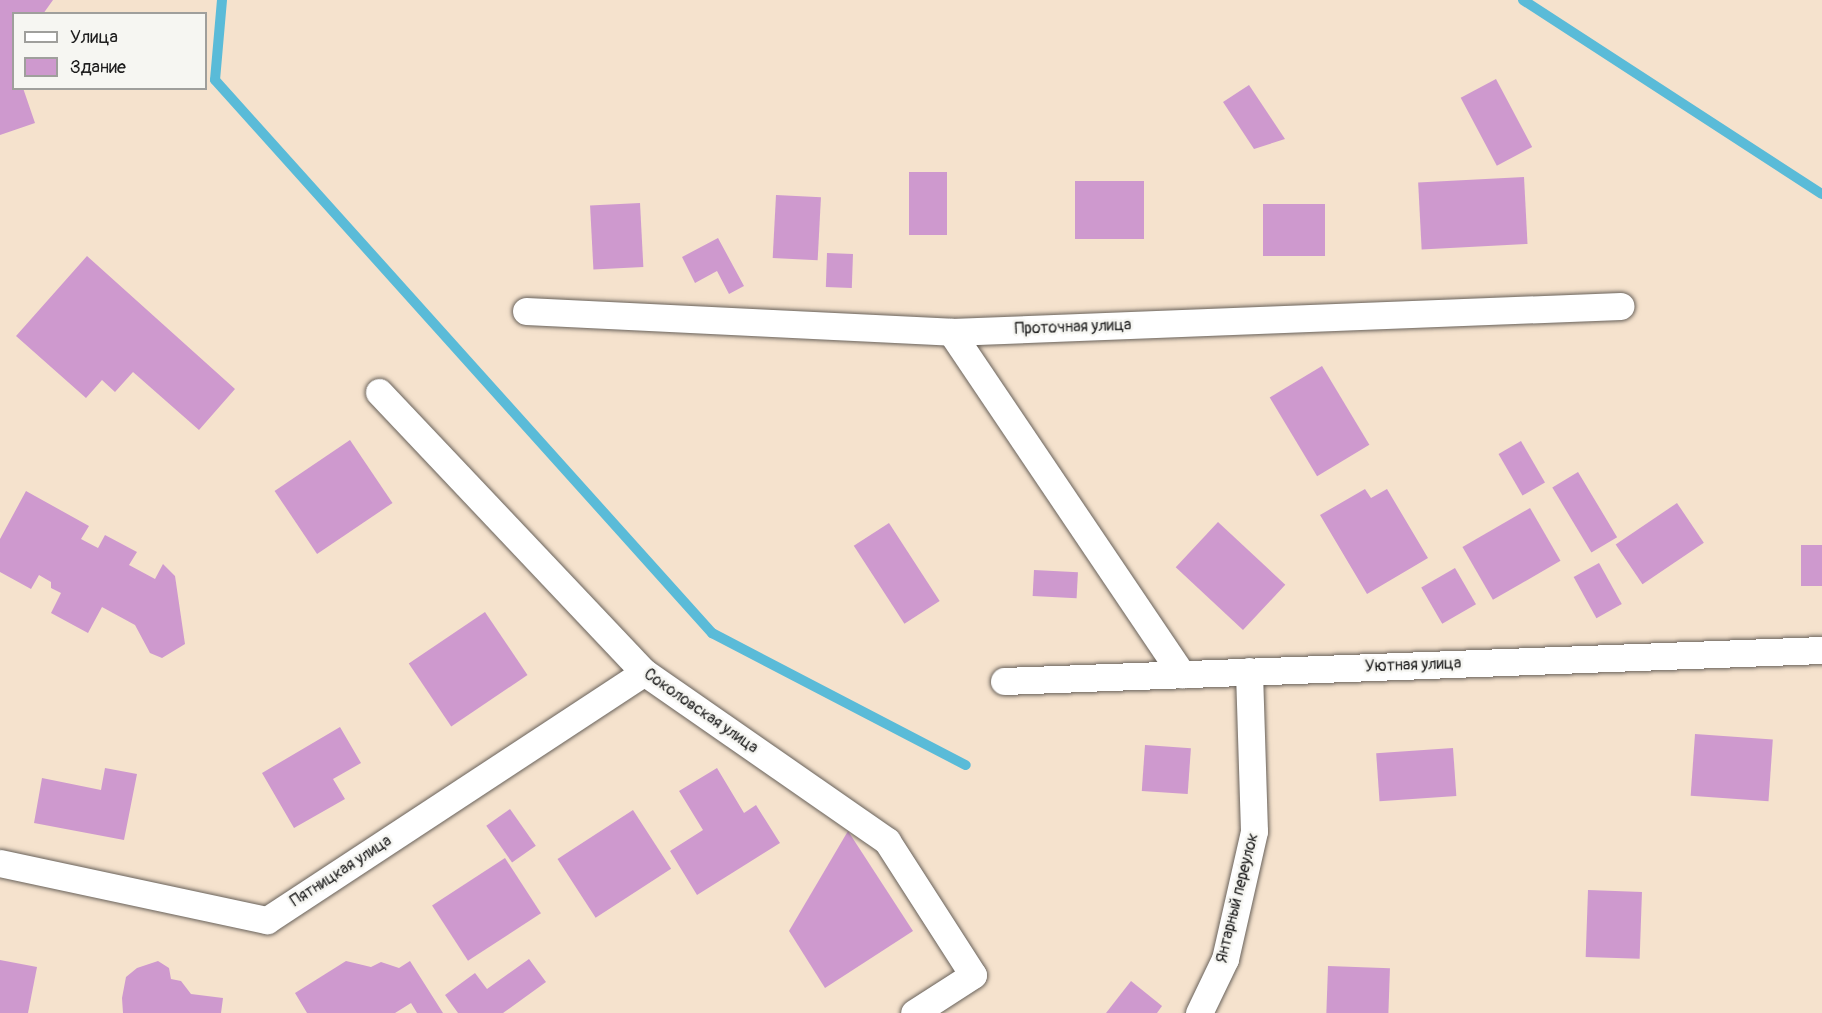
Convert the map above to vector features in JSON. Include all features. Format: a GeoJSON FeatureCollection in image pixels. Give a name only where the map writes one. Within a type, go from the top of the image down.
{"type":"FeatureCollection","features":[{"type":"Feature","properties":{"kind":"street","name":"Проточная улица"},"geometry":{"type":"LineString","coordinates":[[526,311],[951,332],[1620,306]]}},
{"type":"Feature","properties":{"kind":"street"},"geometry":{"type":"LineString","coordinates":[[951,332],[1182,674]]}},
{"type":"Feature","properties":{"kind":"street","name":"Соколовская улица"},"geometry":{"type":"LineString","coordinates":[[379,392],[644,672],[887,841],[972,975],[914,1013]]}},
{"type":"Feature","properties":{"kind":"street","name":"Уютная улица"},"geometry":{"type":"LineString","coordinates":[[1004,681],[1822,650]]}},
{"type":"Feature","properties":{"kind":"street","name":"Янтарный переулок"},"geometry":{"type":"LineString","coordinates":[[1199,1013],[1225,959],[1254,831],[1249,671]]}},
{"type":"Feature","properties":{"kind":"street","name":"Пятницкая улица"},"geometry":{"type":"LineString","coordinates":[[0,863],[267,920],[644,672]]}},
{"type":"Feature","properties":{"kind":"building"},"geometry":{"type":"Polygon","coordinates":[[[0,0],[53,0],[44,12],[12,12],[12,90],[24,90],[35,123],[0,135],[0,0]]]}},
{"type":"Feature","properties":{"kind":"building"},"geometry":{"type":"Polygon","coordinates":[[[1496,79],[1532,147],[1497,166],[1461,98],[1496,79]]]}},
{"type":"Feature","properties":{"kind":"building"},"geometry":{"type":"Polygon","coordinates":[[[1249,85],[1285,139],[1254,149],[1223,102],[1249,85]]]}},
{"type":"Feature","properties":{"kind":"building"},"geometry":{"type":"Polygon","coordinates":[[[909,172],[947,172],[947,235],[909,235],[909,172]]]}},
{"type":"Feature","properties":{"kind":"building"},"geometry":{"type":"Polygon","coordinates":[[[1524,177],[1528,244],[1422,249],[1418,183],[1524,177]]]}},
{"type":"Feature","properties":{"kind":"building"},"geometry":{"type":"Polygon","coordinates":[[[1075,181],[1144,181],[1144,239],[1075,239],[1075,181]]]}},
{"type":"Feature","properties":{"kind":"building"},"geometry":{"type":"Polygon","coordinates":[[[776,195],[821,197],[818,260],[773,258],[776,195]]]}},
{"type":"Feature","properties":{"kind":"building"},"geometry":{"type":"Polygon","coordinates":[[[640,203],[643,267],[593,270],[590,206],[640,203]]]}},
{"type":"Feature","properties":{"kind":"building"},"geometry":{"type":"Polygon","coordinates":[[[1263,204],[1325,204],[1325,256],[1263,256],[1263,204]]]}},
{"type":"Feature","properties":{"kind":"building"},"geometry":{"type":"Polygon","coordinates":[[[718,238],[744,286],[729,294],[717,271],[695,283],[682,257],[718,238]]]}},
{"type":"Feature","properties":{"kind":"building"},"geometry":{"type":"Polygon","coordinates":[[[827,253],[853,254],[852,288],[826,287],[827,253]]]}},
{"type":"Feature","properties":{"kind":"building"},"geometry":{"type":"Polygon","coordinates":[[[87,256],[235,389],[199,430],[133,372],[115,392],[102,380],[86,398],[16,336],[87,256]]]}},
{"type":"Feature","properties":{"kind":"building"},"geometry":{"type":"Polygon","coordinates":[[[1322,366],[1369,445],[1317,476],[1270,397],[1322,366]]]}},
{"type":"Feature","properties":{"kind":"building"},"geometry":{"type":"Polygon","coordinates":[[[350,440],[392,503],[317,554],[275,491],[350,440]]]}},
{"type":"Feature","properties":{"kind":"building"},"geometry":{"type":"Polygon","coordinates":[[[1521,441],[1545,483],[1522,496],[1498,454],[1521,441]]]}},
{"type":"Feature","properties":{"kind":"building"},"geometry":{"type":"Polygon","coordinates":[[[1578,472],[1617,537],[1591,553],[1552,487],[1578,472]]]}},
{"type":"Feature","properties":{"kind":"building"},"geometry":{"type":"Polygon","coordinates":[[[1365,489],[1371,498],[1387,489],[1428,558],[1367,594],[1320,515],[1365,489]]]}},
{"type":"Feature","properties":{"kind":"building"},"geometry":{"type":"Polygon","coordinates":[[[26,491],[89,526],[81,539],[98,548],[105,535],[137,552],[129,565],[155,579],[163,564],[175,576],[185,644],[162,658],[150,653],[135,625],[102,607],[88,633],[51,613],[61,593],[51,588],[51,582],[39,575],[31,589],[0,572],[0,539],[26,491]]]}},
{"type":"Feature","properties":{"kind":"building"},"geometry":{"type":"Polygon","coordinates":[[[1677,503],[1704,543],[1642,584],[1616,544],[1677,503]]]}},
{"type":"Feature","properties":{"kind":"building"},"geometry":{"type":"Polygon","coordinates":[[[1530,508],[1561,561],[1493,600],[1462,547],[1530,508]]]}},
{"type":"Feature","properties":{"kind":"building"},"geometry":{"type":"Polygon","coordinates":[[[1218,522],[1285,585],[1243,630],[1176,567],[1218,522]]]}},
{"type":"Feature","properties":{"kind":"building"},"geometry":{"type":"Polygon","coordinates":[[[889,523],[940,601],[904,624],[854,546],[889,523]]]}},
{"type":"Feature","properties":{"kind":"building"},"geometry":{"type":"Polygon","coordinates":[[[1801,545],[1822,545],[1822,586],[1801,586],[1801,545]]]}},
{"type":"Feature","properties":{"kind":"building"},"geometry":{"type":"Polygon","coordinates":[[[1599,563],[1622,604],[1596,618],[1574,577],[1599,563]]]}},
{"type":"Feature","properties":{"kind":"building"},"geometry":{"type":"Polygon","coordinates":[[[1455,568],[1476,604],[1442,624],[1421,588],[1455,568]]]}},
{"type":"Feature","properties":{"kind":"building"},"geometry":{"type":"Polygon","coordinates":[[[1034,570],[1078,572],[1077,598],[1033,596],[1034,570]]]}},
{"type":"Feature","properties":{"kind":"building"},"geometry":{"type":"Polygon","coordinates":[[[485,612],[527,675],[451,726],[409,663],[485,612]]]}},
{"type":"Feature","properties":{"kind":"building"},"geometry":{"type":"Polygon","coordinates":[[[340,727],[361,763],[333,779],[345,799],[294,828],[262,773],[340,727]]]}},
{"type":"Feature","properties":{"kind":"building"},"geometry":{"type":"Polygon","coordinates":[[[1695,734],[1773,739],[1768,801],[1691,796],[1695,734]]]}},
{"type":"Feature","properties":{"kind":"building"},"geometry":{"type":"Polygon","coordinates":[[[1145,745],[1191,748],[1188,794],[1142,791],[1145,745]]]}},
{"type":"Feature","properties":{"kind":"building"},"geometry":{"type":"Polygon","coordinates":[[[1453,748],[1456,796],[1380,801],[1376,753],[1453,748]]]}},
{"type":"Feature","properties":{"kind":"building"},"geometry":{"type":"Polygon","coordinates":[[[105,768],[137,774],[124,840],[34,823],[42,778],[101,790],[105,768]]]}},
{"type":"Feature","properties":{"kind":"building"},"geometry":{"type":"Polygon","coordinates":[[[717,768],[744,813],[756,805],[780,843],[697,895],[670,851],[703,830],[679,791],[717,768]]]}},
{"type":"Feature","properties":{"kind":"building"},"geometry":{"type":"Polygon","coordinates":[[[510,809],[536,846],[512,862],[486,826],[510,809]]]}},
{"type":"Feature","properties":{"kind":"building"},"geometry":{"type":"Polygon","coordinates":[[[633,810],[671,869],[596,918],[558,859],[633,810]]]}},
{"type":"Feature","properties":{"kind":"building"},"geometry":{"type":"Polygon","coordinates":[[[848,831],[913,931],[825,988],[789,931],[848,831]]]}},
{"type":"Feature","properties":{"kind":"building"},"geometry":{"type":"Polygon","coordinates":[[[505,858],[541,913],[468,961],[432,905],[505,858]]]}},
{"type":"Feature","properties":{"kind":"building"},"geometry":{"type":"Polygon","coordinates":[[[1588,890],[1642,892],[1640,959],[1586,957],[1588,890]]]}},
{"type":"Feature","properties":{"kind":"building"},"geometry":{"type":"Polygon","coordinates":[[[529,959],[546,982],[503,1013],[458,1013],[445,995],[475,973],[487,989],[529,959]]]}},
{"type":"Feature","properties":{"kind":"building"},"geometry":{"type":"Polygon","coordinates":[[[0,960],[37,967],[28,1013],[0,1013],[0,960]]]}},
{"type":"Feature","properties":{"kind":"building"},"geometry":{"type":"Polygon","coordinates":[[[158,961],[169,968],[171,979],[181,981],[191,994],[223,998],[221,1013],[123,1013],[122,998],[126,977],[137,968],[158,961]]]}},
{"type":"Feature","properties":{"kind":"building"},"geometry":{"type":"Polygon","coordinates":[[[346,961],[371,967],[381,962],[399,968],[410,961],[443,1013],[417,1013],[411,1003],[395,1013],[307,1013],[295,993],[346,961]]]}},
{"type":"Feature","properties":{"kind":"building"},"geometry":{"type":"Polygon","coordinates":[[[1328,966],[1390,968],[1388,1013],[1326,1013],[1328,966]]]}},
{"type":"Feature","properties":{"kind":"building"},"geometry":{"type":"Polygon","coordinates":[[[1131,981],[1162,1006],[1157,1013],[1106,1013],[1131,981]]]}},
{"type":"Feature","properties":{"kind":"waterway"},"geometry":{"type":"LineString","coordinates":[[222,0],[215,80],[712,633],[966,765]]}},
{"type":"Feature","properties":{"kind":"waterway"},"geometry":{"type":"LineString","coordinates":[[1523,0],[1822,194]]}}]}
